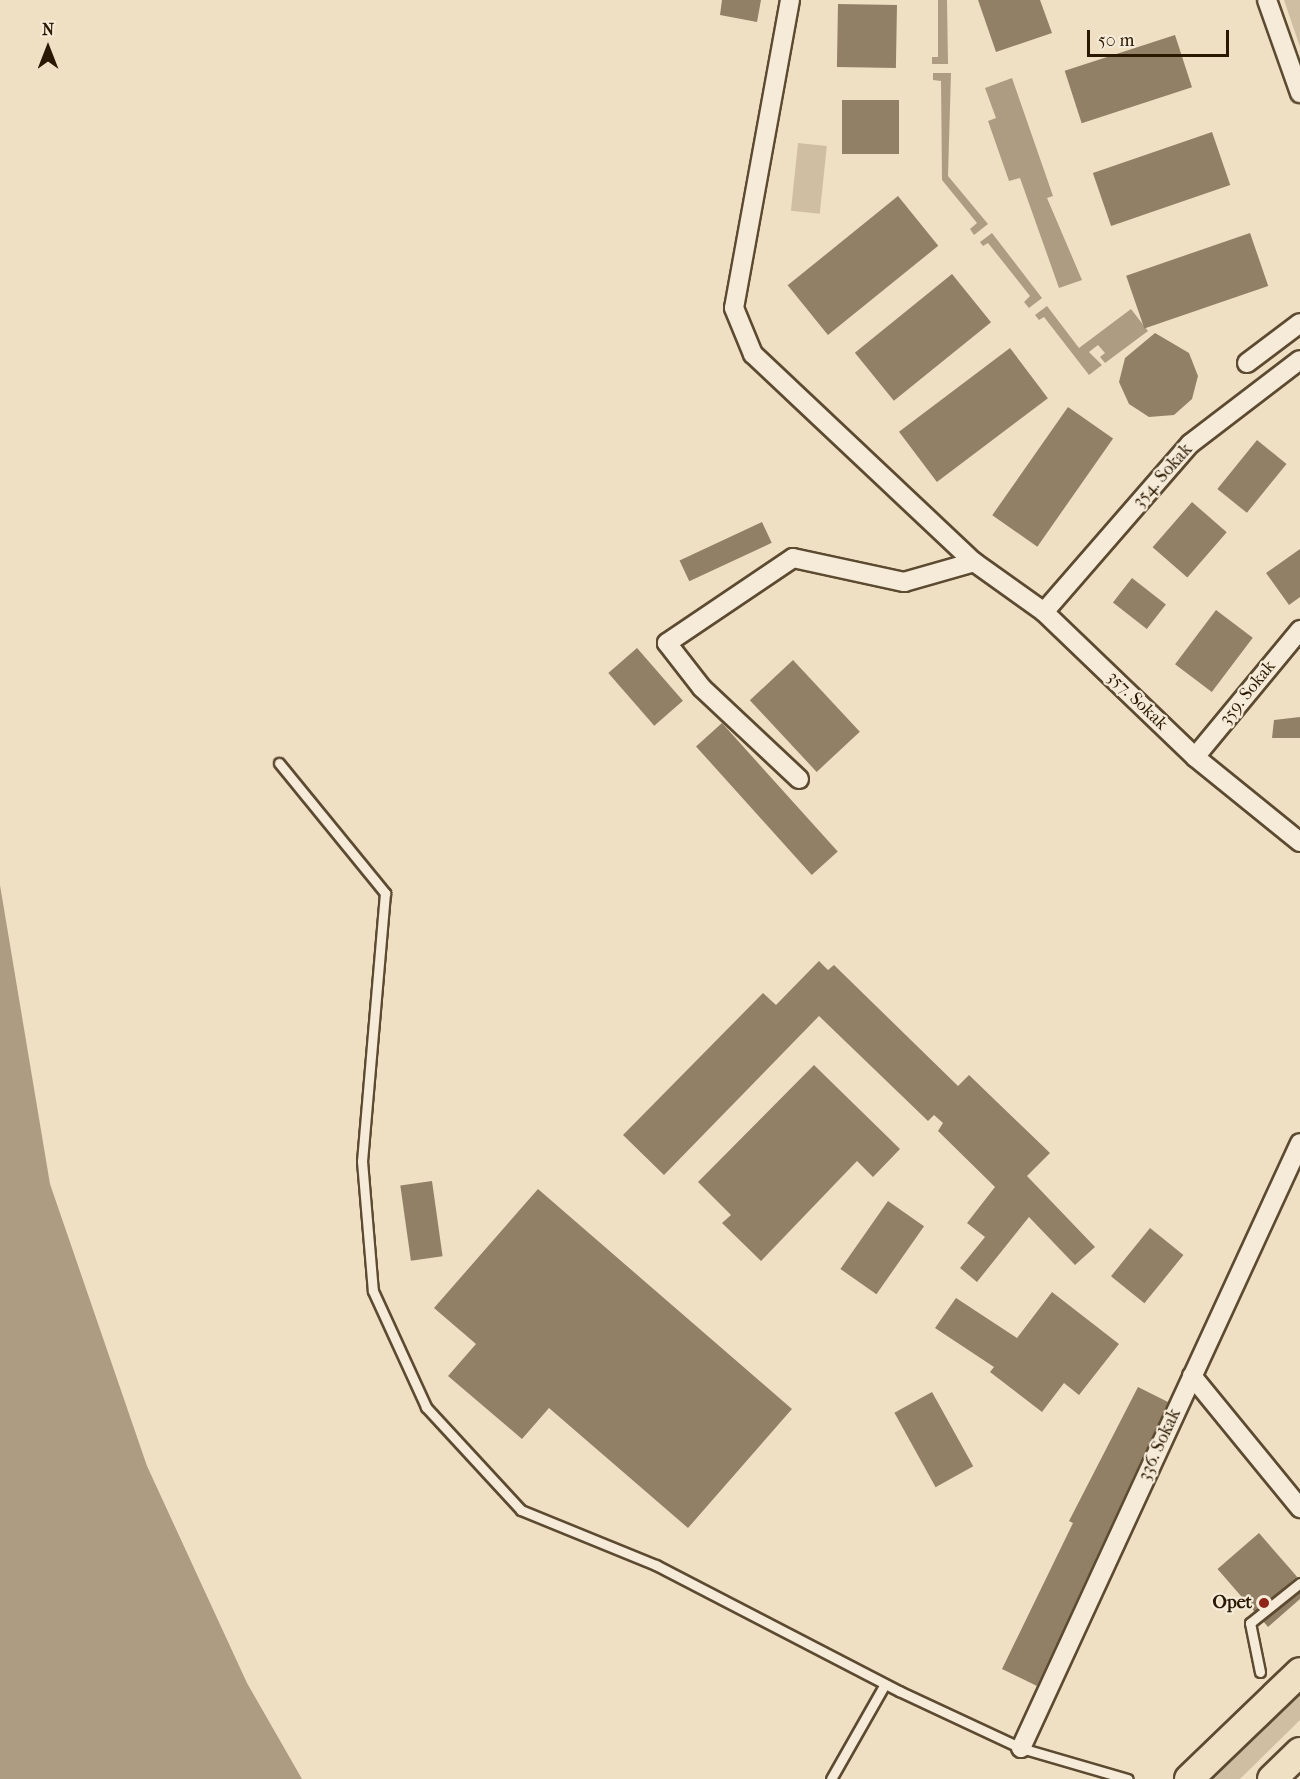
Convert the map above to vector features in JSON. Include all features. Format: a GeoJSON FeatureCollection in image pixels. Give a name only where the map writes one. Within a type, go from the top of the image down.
{"type":"FeatureCollection","features":[{"type":"Feature","properties":{"kind":"main road"},"geometry":{"type":"LineString","coordinates":[[1189,1779],[1300,1672]]}},
{"type":"Feature","properties":{"kind":"main road"},"geometry":{"type":"LineString","coordinates":[[1272,1779],[1300,1752]]}},
{"type":"Feature","properties":{"kind":"street","name":"357. Sokak"},"geometry":{"type":"LineString","coordinates":[[790,0],[734,308],[753,354],[974,562],[1044,612],[1196,757],[1300,842]]}},
{"type":"Feature","properties":{"kind":"street"},"geometry":{"type":"LineString","coordinates":[[1267,0],[1300,93]]}},
{"type":"Feature","properties":{"kind":"street"},"geometry":{"type":"LineString","coordinates":[[1247,363],[1300,323]]}},
{"type":"Feature","properties":{"kind":"street","name":"354. Sokak"},"geometry":{"type":"LineString","coordinates":[[1044,612],[1190,444],[1300,360]]}},
{"type":"Feature","properties":{"kind":"street"},"geometry":{"type":"LineString","coordinates":[[799,779],[702,688],[667,643],[793,558],[904,582],[974,562]]}},
{"type":"Feature","properties":{"kind":"street","name":"359. Sokak"},"geometry":{"type":"LineString","coordinates":[[1196,757],[1300,630]]}},
{"type":"Feature","properties":{"kind":"street","name":"336. Sokak"},"geometry":{"type":"LineString","coordinates":[[1021,1748],[1300,1143]]}},
{"type":"Feature","properties":{"kind":"street"},"geometry":{"type":"LineString","coordinates":[[1192,1376],[1300,1508]]}},
{"type":"Feature","properties":{"kind":"lane"},"geometry":{"type":"LineString","coordinates":[[279,762],[385,892],[363,1173],[373,1290],[426,1407],[521,1510],[656,1566],[885,1684],[1021,1748],[1128,1779]]}},
{"type":"Feature","properties":{"kind":"lane"},"geometry":{"type":"LineString","coordinates":[[1260,1672],[1250,1623],[1300,1583]]}},
{"type":"Feature","properties":{"kind":"lane"},"geometry":{"type":"LineString","coordinates":[[831,1779],[885,1684]]}},
{"type":"Feature","properties":{"kind":"shaded area"},"geometry":{"type":"Polygon","coordinates":[[[938,0],[947,0],[948,64],[932,64],[932,57],[938,57],[938,0]]]}},
{"type":"Feature","properties":{"kind":"shaded area"},"geometry":{"type":"Polygon","coordinates":[[[1284,0],[1300,0],[1300,47],[1284,0]]]}},
{"type":"Feature","properties":{"kind":"shaded area"},"geometry":{"type":"Polygon","coordinates":[[[933,73],[951,73],[948,176],[988,224],[974,235],[970,229],[977,223],[942,180],[941,81],[933,80],[933,73]]]}},
{"type":"Feature","properties":{"kind":"shaded area"},"geometry":{"type":"Polygon","coordinates":[[[1012,78],[1053,196],[1047,198],[1082,280],[1059,288],[1020,178],[1009,181],[988,121],[996,118],[985,88],[1012,78]]]}},
{"type":"Feature","properties":{"kind":"shaded area"},"geometry":{"type":"Polygon","coordinates":[[[798,143],[827,146],[820,214],[791,211],[798,143]]]}},
{"type":"Feature","properties":{"kind":"shaded area"},"geometry":{"type":"Polygon","coordinates":[[[992,233],[1042,298],[1029,308],[1024,302],[1030,296],[988,243],[983,246],[980,242],[992,233]]]}},
{"type":"Feature","properties":{"kind":"shaded area"},"geometry":{"type":"Polygon","coordinates":[[[1047,306],[1079,348],[1131,309],[1148,331],[1105,363],[1100,357],[1105,353],[1098,345],[1089,352],[1102,365],[1089,375],[1044,317],[1039,320],[1035,315],[1047,306]]]}},
{"type":"Feature","properties":{"kind":"shaded area"},"geometry":{"type":"Polygon","coordinates":[[[0,885],[50,1184],[147,1466],[247,1683],[302,1779],[0,1779],[0,885]]]}},
{"type":"Feature","properties":{"kind":"shaded area"},"geometry":{"type":"Polygon","coordinates":[[[1300,1694],[1300,1720],[1240,1779],[1211,1779],[1300,1694]]]}},
{"type":"Feature","properties":{"kind":"building"},"geometry":{"type":"Polygon","coordinates":[[[722,0],[761,0],[757,22],[720,15],[722,0]]]}},
{"type":"Feature","properties":{"kind":"building"},"geometry":{"type":"Polygon","coordinates":[[[978,0],[1040,0],[1052,33],[996,52],[978,0]]]}},
{"type":"Feature","properties":{"kind":"building"},"geometry":{"type":"Polygon","coordinates":[[[838,4],[897,5],[896,68],[837,67],[838,4]]]}},
{"type":"Feature","properties":{"kind":"building"},"geometry":{"type":"Polygon","coordinates":[[[1175,35],[1192,87],[1082,123],[1065,71],[1175,35]]]}},
{"type":"Feature","properties":{"kind":"building"},"geometry":{"type":"Polygon","coordinates":[[[842,100],[899,100],[899,154],[842,154],[842,100]]]}},
{"type":"Feature","properties":{"kind":"building"},"geometry":{"type":"Polygon","coordinates":[[[1212,132],[1230,185],[1111,226],[1093,173],[1212,132]]]}},
{"type":"Feature","properties":{"kind":"building"},"geometry":{"type":"Polygon","coordinates":[[[898,196],[938,246],[828,335],[788,285],[898,196]]]}},
{"type":"Feature","properties":{"kind":"building"},"geometry":{"type":"Polygon","coordinates":[[[1250,233],[1268,286],[1144,329],[1126,276],[1250,233]]]}},
{"type":"Feature","properties":{"kind":"building"},"geometry":{"type":"Polygon","coordinates":[[[952,274],[991,322],[894,401],[855,353],[952,274]]]}},
{"type":"Feature","properties":{"kind":"building"},"geometry":{"type":"Polygon","coordinates":[[[1155,333],[1189,353],[1198,376],[1192,399],[1174,415],[1149,417],[1129,404],[1119,382],[1125,358],[1155,333]]]}},
{"type":"Feature","properties":{"kind":"building"},"geometry":{"type":"Polygon","coordinates":[[[1010,348],[1048,398],[937,482],[899,432],[1010,348]]]}},
{"type":"Feature","properties":{"kind":"building"},"geometry":{"type":"Polygon","coordinates":[[[1068,407],[1113,439],[1037,547],[992,515],[1068,407]]]}},
{"type":"Feature","properties":{"kind":"building"},"geometry":{"type":"Polygon","coordinates":[[[1257,440],[1287,464],[1247,513],[1217,489],[1257,440]]]}},
{"type":"Feature","properties":{"kind":"building"},"geometry":{"type":"Polygon","coordinates":[[[1192,502],[1227,532],[1187,577],[1153,547],[1192,502]]]}},
{"type":"Feature","properties":{"kind":"building"},"geometry":{"type":"Polygon","coordinates":[[[762,522],[772,543],[689,581],[680,560],[762,522]]]}},
{"type":"Feature","properties":{"kind":"building"},"geometry":{"type":"Polygon","coordinates":[[[1300,549],[1300,597],[1289,605],[1266,573],[1300,549]]]}},
{"type":"Feature","properties":{"kind":"building"},"geometry":{"type":"Polygon","coordinates":[[[1132,578],[1166,604],[1147,629],[1113,602],[1132,578]]]}},
{"type":"Feature","properties":{"kind":"building"},"geometry":{"type":"Polygon","coordinates":[[[1216,610],[1253,638],[1212,692],[1175,664],[1216,610]]]}},
{"type":"Feature","properties":{"kind":"building"},"geometry":{"type":"Polygon","coordinates":[[[637,648],[683,701],[654,726],[608,673],[637,648]]]}},
{"type":"Feature","properties":{"kind":"building"},"geometry":{"type":"Polygon","coordinates":[[[793,660],[860,732],[817,772],[750,700],[793,660]]]}},
{"type":"Feature","properties":{"kind":"building"},"geometry":{"type":"Polygon","coordinates":[[[1300,717],[1300,738],[1272,738],[1274,720],[1300,717]]]}},
{"type":"Feature","properties":{"kind":"building"},"geometry":{"type":"Polygon","coordinates":[[[722,723],[838,852],[812,875],[696,746],[722,723]]]}},
{"type":"Feature","properties":{"kind":"building"},"geometry":{"type":"Polygon","coordinates":[[[819,961],[828,970],[834,965],[958,1086],[969,1075],[1050,1153],[1027,1176],[1095,1247],[1075,1265],[1029,1217],[977,1282],[960,1268],[985,1237],[967,1223],[995,1187],[938,1131],[943,1123],[934,1115],[928,1121],[819,1016],[664,1175],[623,1135],[763,993],[776,1005],[819,961]]]}},
{"type":"Feature","properties":{"kind":"building"},"geometry":{"type":"Polygon","coordinates":[[[814,1065],[900,1149],[873,1177],[857,1161],[761,1261],[722,1223],[731,1215],[698,1182],[814,1065]]]}},
{"type":"Feature","properties":{"kind":"building"},"geometry":{"type":"Polygon","coordinates":[[[432,1181],[443,1256],[411,1261],[400,1185],[432,1181]]]}},
{"type":"Feature","properties":{"kind":"building"},"geometry":{"type":"Polygon","coordinates":[[[538,1189],[792,1409],[688,1528],[549,1408],[522,1439],[448,1376],[476,1344],[434,1308],[538,1189]]]}},
{"type":"Feature","properties":{"kind":"building"},"geometry":{"type":"Polygon","coordinates":[[[888,1201],[924,1226],[876,1294],[840,1269],[888,1201]]]}},
{"type":"Feature","properties":{"kind":"building"},"geometry":{"type":"Polygon","coordinates":[[[1150,1228],[1183,1255],[1144,1303],[1111,1276],[1150,1228]]]}},
{"type":"Feature","properties":{"kind":"building"},"geometry":{"type":"Polygon","coordinates":[[[1052,1292],[1119,1344],[1079,1395],[1064,1383],[1042,1412],[990,1372],[994,1367],[935,1328],[956,1298],[1017,1338],[1052,1292]]]}},
{"type":"Feature","properties":{"kind":"building"},"geometry":{"type":"Polygon","coordinates":[[[1138,1387],[1168,1402],[1037,1686],[1002,1669],[1073,1523],[1069,1521],[1138,1387]]]}},
{"type":"Feature","properties":{"kind":"building"},"geometry":{"type":"Polygon","coordinates":[[[932,1392],[973,1466],[936,1487],[894,1413],[932,1392]]]}},
{"type":"Feature","properties":{"kind":"building"},"geometry":{"type":"Polygon","coordinates":[[[1259,1533],[1297,1577],[1256,1613],[1217,1569],[1259,1533]]]}},
{"type":"Feature","properties":{"kind":"building"},"geometry":{"type":"Polygon","coordinates":[[[1300,1592],[1300,1599],[1268,1627],[1263,1621],[1300,1592]]]}},
{"type":"Feature","properties":{"kind":"place","name":"Opet"},"geometry":{"type":"Point","coordinates":[1264,1603]}}]}
